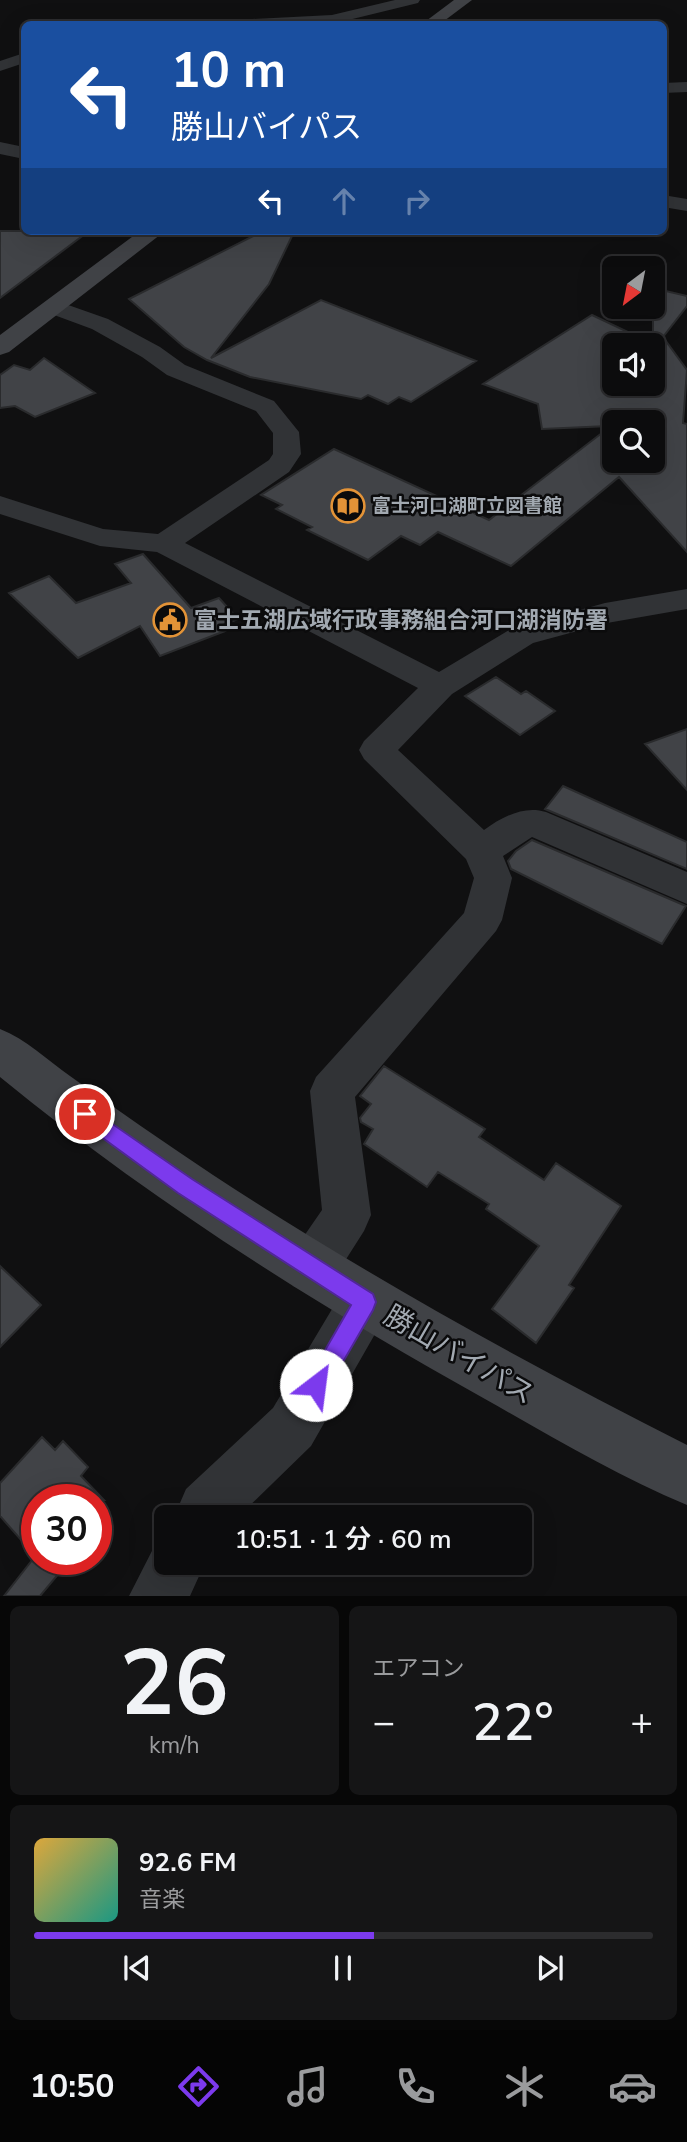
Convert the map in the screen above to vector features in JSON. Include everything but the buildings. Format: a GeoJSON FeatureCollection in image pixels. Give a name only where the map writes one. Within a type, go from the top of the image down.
{"type":"FeatureCollection","features":[{"type":"Feature","properties":{"kind":"main road"},"geometry":{"type":"LineString","coordinates":[[412,20],[441,0]]}},
{"type":"Feature","properties":{"kind":"main road"},"geometry":{"type":"LineString","coordinates":[[434,21],[458,1]]}},
{"type":"Feature","properties":{"kind":"main road"},"geometry":{"type":"LineString","coordinates":[[0,320],[117,235]]}},
{"type":"Feature","properties":{"kind":"main road"},"geometry":{"type":"LineString","coordinates":[[0,347],[149,235]]}},
{"type":"Feature","properties":{"kind":"main road","name":"勝山バイパス"},"geometry":{"type":"LineString","coordinates":[[0,1049],[25,1071],[174,1178],[311,1269],[550,1406],[687,1476]]}},
{"type":"Feature","properties":{"kind":"street"},"geometry":{"type":"LineString","coordinates":[[312,21],[332,20],[413,0]]}},
{"type":"Feature","properties":{"kind":"street"},"geometry":{"type":"LineString","coordinates":[[0,66],[21,59]]}},
{"type":"Feature","properties":{"kind":"street"},"geometry":{"type":"LineString","coordinates":[[667,88],[687,87]]}},
{"type":"Feature","properties":{"kind":"street"},"geometry":{"type":"LineString","coordinates":[[0,148],[21,152]]}},
{"type":"Feature","properties":{"kind":"street"},"geometry":{"type":"LineString","coordinates":[[667,202],[687,205]]}},
{"type":"Feature","properties":{"kind":"street"},"geometry":{"type":"LineString","coordinates":[[54,307],[100,324],[151,352],[176,370],[265,406],[286,432],[287,454],[279,466],[164,544]]}},
{"type":"Feature","properties":{"kind":"street"},"geometry":{"type":"LineString","coordinates":[[0,505],[100,537],[164,544],[440,686]]}},
{"type":"Feature","properties":{"kind":"street"},"geometry":{"type":"LineString","coordinates":[[311,1269],[347,1214],[332,1091],[482,920],[493,878],[482,851],[377,750],[440,686],[522,636],[605,613],[687,598]]}},
{"type":"Feature","properties":{"kind":"street"},"geometry":{"type":"LineString","coordinates":[[482,851],[513,830],[533,822],[687,889]]}},
{"type":"Feature","properties":{"kind":"street"},"geometry":{"type":"LineString","coordinates":[[210,1505],[292,1427],[365,1302]]}},
{"type":"Feature","properties":{"kind":"street"},"geometry":{"type":"LineString","coordinates":[[158,1596],[169,1575]]}},
{"type":"Feature","properties":{"kind":"place","name":"富士河口湖町立図書館"},"geometry":{"type":"Point","coordinates":[348,506]}},
{"type":"Feature","properties":{"kind":"place","name":"富士五湖広域行政事務組合河口湖消防署"},"geometry":{"type":"Point","coordinates":[170,620]}},
{"type":"Feature","properties":{"kind":"route"},"geometry":{"type":"LineString","coordinates":[[85,1114],[185,1186],[365,1302],[316,1385]]}}]}
